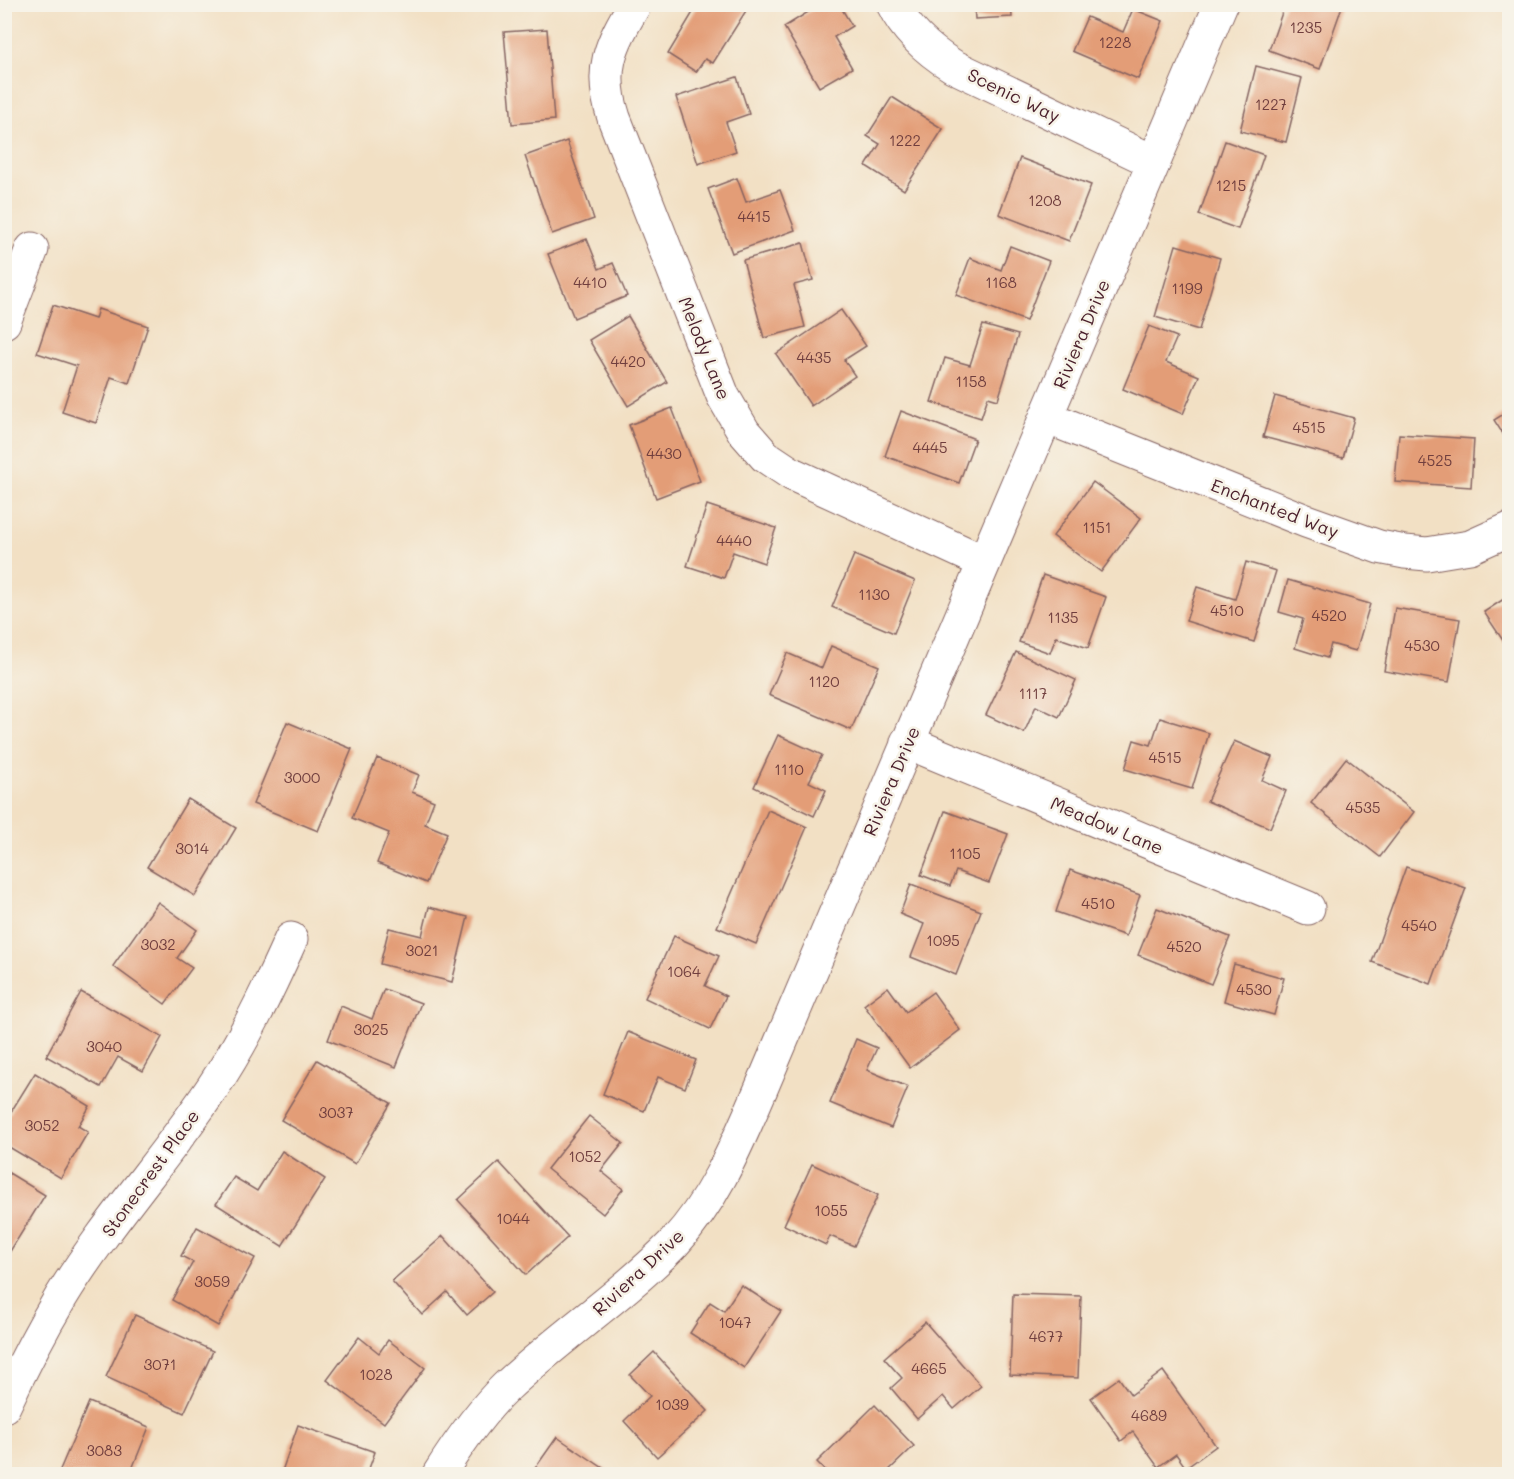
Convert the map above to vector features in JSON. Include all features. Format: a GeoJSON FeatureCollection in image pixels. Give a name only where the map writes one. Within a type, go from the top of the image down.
{"type":"FeatureCollection","features":[{"type":"Feature","properties":{"kind":"street","name":"Melody Lane"},"geometry":{"type":"LineString","coordinates":[[634,4],[618,33],[609,58],[606,72],[608,99],[723,396],[744,432],[765,456],[792,474],[984,562]]}},
{"type":"Feature","properties":{"kind":"street","name":"Scenic Way"},"geometry":{"type":"LineString","coordinates":[[893,4],[898,15],[925,45],[953,66],[1154,162]]}},
{"type":"Feature","properties":{"kind":"street","name":"Riviera Drive"},"geometry":{"type":"LineString","coordinates":[[440,1474],[459,1442],[500,1394],[642,1273],[687,1227],[715,1189],[760,1089],[1221,4]]}},
{"type":"Feature","properties":{"kind":"street"},"geometry":{"type":"LineString","coordinates":[[4,322],[32,249]]}},
{"type":"Feature","properties":{"kind":"street","name":"Enchanted Way"},"geometry":{"type":"LineString","coordinates":[[1046,417],[1306,521],[1379,547],[1427,554],[1470,547],[1509,529]]}},
{"type":"Feature","properties":{"kind":"street","name":"Meadow Lane"},"geometry":{"type":"LineString","coordinates":[[907,742],[1308,908]]}},
{"type":"Feature","properties":{"kind":"street","name":"Stonecrest Place"},"geometry":{"type":"LineString","coordinates":[[4,1406],[61,1297],[95,1247],[212,1089],[238,1048],[291,939]]}},
{"type":"Feature","properties":{"kind":"building"},"geometry":{"type":"Polygon","coordinates":[[[698,4],[748,4],[749,6],[713,63],[705,59],[696,72],[668,54],[698,4]]]}},
{"type":"Feature","properties":{"kind":"building"},"geometry":{"type":"Polygon","coordinates":[[[821,4],[839,4],[852,26],[834,37],[852,68],[819,87],[784,27],[821,4]]]}},
{"type":"Feature","properties":{"kind":"building"},"geometry":{"type":"Polygon","coordinates":[[[974,4],[1011,4],[1012,17],[975,19],[974,4]]]}},
{"type":"Feature","properties":{"kind":"building"},"geometry":{"type":"Polygon","coordinates":[[[1285,4],[1343,4],[1320,69],[1269,50],[1285,4]]]}},
{"type":"Feature","properties":{"kind":"building"},"geometry":{"type":"Polygon","coordinates":[[[1133,9],[1163,21],[1138,79],[1072,51],[1087,17],[1123,32],[1133,9]]]}},
{"type":"Feature","properties":{"kind":"building"},"geometry":{"type":"Polygon","coordinates":[[[547,29],[554,120],[512,124],[504,32],[547,29]]]}},
{"type":"Feature","properties":{"kind":"building"},"geometry":{"type":"Polygon","coordinates":[[[1256,66],[1302,78],[1286,142],[1240,131],[1256,66]]]}},
{"type":"Feature","properties":{"kind":"building"},"geometry":{"type":"Polygon","coordinates":[[[737,77],[749,114],[726,122],[736,151],[698,164],[676,97],[737,77]]]}},
{"type":"Feature","properties":{"kind":"building"},"geometry":{"type":"Polygon","coordinates":[[[892,97],[943,129],[904,190],[866,166],[880,144],[867,136],[892,97]]]}},
{"type":"Feature","properties":{"kind":"building"},"geometry":{"type":"Polygon","coordinates":[[[567,141],[594,219],[552,234],[525,156],[567,141]]]}},
{"type":"Feature","properties":{"kind":"building"},"geometry":{"type":"Polygon","coordinates":[[[1225,141],[1264,155],[1238,229],[1199,215],[1225,141]]]}},
{"type":"Feature","properties":{"kind":"building"},"geometry":{"type":"Polygon","coordinates":[[[1020,158],[1091,185],[1069,241],[999,214],[1020,158]]]}},
{"type":"Feature","properties":{"kind":"building"},"geometry":{"type":"Polygon","coordinates":[[[737,178],[746,202],[780,190],[795,230],[732,253],[708,189],[737,178]]]}},
{"type":"Feature","properties":{"kind":"building"},"geometry":{"type":"Polygon","coordinates":[[[587,239],[599,269],[613,263],[627,296],[574,318],[548,254],[587,239]]]}},
{"type":"Feature","properties":{"kind":"building"},"geometry":{"type":"Polygon","coordinates":[[[803,243],[813,280],[794,285],[805,327],[764,338],[743,260],[803,243]]]}},
{"type":"Feature","properties":{"kind":"building"},"geometry":{"type":"Polygon","coordinates":[[[1176,245],[1220,258],[1199,330],[1155,317],[1176,245]]]}},
{"type":"Feature","properties":{"kind":"building"},"geometry":{"type":"Polygon","coordinates":[[[1010,246],[1049,261],[1026,321],[956,295],[970,258],[1001,270],[1010,246]]]}},
{"type":"Feature","properties":{"kind":"building"},"geometry":{"type":"Polygon","coordinates":[[[53,305],[95,319],[98,309],[148,326],[129,383],[111,377],[96,423],[62,412],[77,366],[37,353],[53,305]]]}},
{"type":"Feature","properties":{"kind":"building"},"geometry":{"type":"Polygon","coordinates":[[[841,310],[866,346],[844,360],[855,376],[811,406],[776,354],[841,310]]]}},
{"type":"Feature","properties":{"kind":"building"},"geometry":{"type":"Polygon","coordinates":[[[628,316],[667,382],[628,406],[589,340],[628,316]]]}},
{"type":"Feature","properties":{"kind":"building"},"geometry":{"type":"Polygon","coordinates":[[[983,325],[1018,335],[998,400],[988,397],[981,418],[931,402],[945,358],[970,365],[983,325]]]}},
{"type":"Feature","properties":{"kind":"building"},"geometry":{"type":"Polygon","coordinates":[[[1149,326],[1177,337],[1166,362],[1199,376],[1183,414],[1123,389],[1149,326]]]}},
{"type":"Feature","properties":{"kind":"building"},"geometry":{"type":"Polygon","coordinates":[[[1275,396],[1354,418],[1343,458],[1263,437],[1275,396]]]}},
{"type":"Feature","properties":{"kind":"building"},"geometry":{"type":"Polygon","coordinates":[[[672,408],[700,481],[656,498],[629,425],[672,408]]]}},
{"type":"Feature","properties":{"kind":"building"},"geometry":{"type":"Polygon","coordinates":[[[1510,410],[1510,445],[1494,420],[1510,410]]]}},
{"type":"Feature","properties":{"kind":"building"},"geometry":{"type":"Polygon","coordinates":[[[901,411],[975,439],[959,483],[885,456],[901,411]]]}},
{"type":"Feature","properties":{"kind":"building"},"geometry":{"type":"Polygon","coordinates":[[[1399,434],[1474,439],[1471,487],[1395,482],[1399,434]]]}},
{"type":"Feature","properties":{"kind":"building"},"geometry":{"type":"Polygon","coordinates":[[[1093,482],[1141,518],[1101,572],[1053,536],[1093,482]]]}},
{"type":"Feature","properties":{"kind":"building"},"geometry":{"type":"Polygon","coordinates":[[[707,505],[776,528],[764,563],[733,552],[724,578],[687,566],[707,505]]]}},
{"type":"Feature","properties":{"kind":"building"},"geometry":{"type":"Polygon","coordinates":[[[854,555],[915,581],[894,633],[832,607],[854,555]]]}},
{"type":"Feature","properties":{"kind":"building"},"geometry":{"type":"Polygon","coordinates":[[[1246,562],[1276,571],[1254,642],[1186,621],[1197,587],[1235,599],[1246,562]]]}},
{"type":"Feature","properties":{"kind":"building"},"geometry":{"type":"Polygon","coordinates":[[[1043,575],[1106,597],[1088,648],[1056,637],[1050,653],[1019,642],[1043,575]]]}},
{"type":"Feature","properties":{"kind":"building"},"geometry":{"type":"Polygon","coordinates":[[[1288,580],[1370,604],[1356,651],[1331,644],[1327,658],[1295,648],[1303,619],[1279,612],[1288,580]]]}},
{"type":"Feature","properties":{"kind":"building"},"geometry":{"type":"Polygon","coordinates":[[[1510,595],[1510,651],[1484,612],[1510,595]]]}},
{"type":"Feature","properties":{"kind":"building"},"geometry":{"type":"Polygon","coordinates":[[[1395,608],[1460,619],[1449,682],[1384,671],[1395,608]]]}},
{"type":"Feature","properties":{"kind":"building"},"geometry":{"type":"Polygon","coordinates":[[[831,646],[879,666],[851,730],[769,695],[787,653],[822,668],[831,646]]]}},
{"type":"Feature","properties":{"kind":"building"},"geometry":{"type":"Polygon","coordinates":[[[1016,652],[1076,680],[1059,717],[1036,706],[1024,733],[986,715],[1016,652]]]}},
{"type":"Feature","properties":{"kind":"building"},"geometry":{"type":"Polygon","coordinates":[[[1160,718],[1209,733],[1192,789],[1125,769],[1134,740],[1151,745],[1160,718]]]}},
{"type":"Feature","properties":{"kind":"building"},"geometry":{"type":"Polygon","coordinates":[[[287,722],[352,749],[318,831],[253,804],[287,722]]]}},
{"type":"Feature","properties":{"kind":"building"},"geometry":{"type":"Polygon","coordinates":[[[778,735],[822,755],[809,782],[826,790],[814,816],[754,787],[778,735]]]}},
{"type":"Feature","properties":{"kind":"building"},"geometry":{"type":"Polygon","coordinates":[[[1234,741],[1272,757],[1262,780],[1286,791],[1270,828],[1207,801],[1234,741]]]}},
{"type":"Feature","properties":{"kind":"building"},"geometry":{"type":"Polygon","coordinates":[[[377,758],[419,775],[412,792],[434,801],[425,824],[447,833],[426,883],[377,863],[389,833],[352,818],[377,758]]]}},
{"type":"Feature","properties":{"kind":"building"},"geometry":{"type":"Polygon","coordinates":[[[1346,758],[1414,812],[1380,857],[1311,803],[1346,758]]]}},
{"type":"Feature","properties":{"kind":"building"},"geometry":{"type":"Polygon","coordinates":[[[188,799],[236,828],[195,896],[147,867],[188,799]]]}},
{"type":"Feature","properties":{"kind":"building"},"geometry":{"type":"Polygon","coordinates":[[[768,810],[807,827],[756,944],[717,927],[768,810]]]}},
{"type":"Feature","properties":{"kind":"building"},"geometry":{"type":"Polygon","coordinates":[[[945,811],[1008,834],[989,883],[956,871],[950,886],[921,875],[945,811]]]}},
{"type":"Feature","properties":{"kind":"building"},"geometry":{"type":"Polygon","coordinates":[[[1406,867],[1466,888],[1431,984],[1372,962],[1406,867]]]}},
{"type":"Feature","properties":{"kind":"building"},"geometry":{"type":"Polygon","coordinates":[[[1070,870],[1140,895],[1126,936],[1056,912],[1070,870]]]}},
{"type":"Feature","properties":{"kind":"building"},"geometry":{"type":"Polygon","coordinates":[[[911,884],[981,911],[956,975],[911,957],[924,924],[900,914],[911,884]]]}},
{"type":"Feature","properties":{"kind":"building"},"geometry":{"type":"Polygon","coordinates":[[[158,902],[197,930],[177,958],[192,968],[165,1004],[113,966],[158,902]]]}},
{"type":"Feature","properties":{"kind":"building"},"geometry":{"type":"Polygon","coordinates":[[[429,907],[468,917],[452,982],[380,964],[389,928],[422,936],[429,907]]]}},
{"type":"Feature","properties":{"kind":"building"},"geometry":{"type":"Polygon","coordinates":[[[1157,908],[1230,937],[1211,984],[1138,955],[1157,908]]]}},
{"type":"Feature","properties":{"kind":"building"},"geometry":{"type":"Polygon","coordinates":[[[674,936],[719,956],[705,986],[726,996],[710,1029],[645,998],[674,936]]]}},
{"type":"Feature","properties":{"kind":"building"},"geometry":{"type":"Polygon","coordinates":[[[1234,964],[1284,978],[1274,1015],[1224,1001],[1234,964]]]}},
{"type":"Feature","properties":{"kind":"building"},"geometry":{"type":"Polygon","coordinates":[[[888,987],[906,1012],[933,992],[960,1030],[910,1068],[864,1005],[888,987]]]}},
{"type":"Feature","properties":{"kind":"building"},"geometry":{"type":"Polygon","coordinates":[[[384,989],[421,1003],[396,1067],[328,1040],[341,1006],[372,1019],[384,989]]]}},
{"type":"Feature","properties":{"kind":"building"},"geometry":{"type":"Polygon","coordinates":[[[81,992],[162,1037],[143,1071],[118,1057],[101,1087],[46,1056],[81,992]]]}},
{"type":"Feature","properties":{"kind":"building"},"geometry":{"type":"Polygon","coordinates":[[[628,1032],[696,1060],[685,1088],[658,1077],[644,1111],[603,1094],[628,1032]]]}},
{"type":"Feature","properties":{"kind":"building"},"geometry":{"type":"Polygon","coordinates":[[[856,1039],[877,1048],[867,1070],[908,1087],[891,1128],[830,1103],[856,1039]]]}},
{"type":"Feature","properties":{"kind":"building"},"geometry":{"type":"Polygon","coordinates":[[[317,1060],[391,1103],[355,1164],[281,1120],[317,1060]]]}},
{"type":"Feature","properties":{"kind":"building"},"geometry":{"type":"Polygon","coordinates":[[[35,1073],[90,1106],[78,1126],[88,1132],[61,1178],[4,1144],[4,1123],[35,1073]]]}},
{"type":"Feature","properties":{"kind":"building"},"geometry":{"type":"Polygon","coordinates":[[[589,1116],[623,1143],[601,1171],[623,1189],[603,1214],[547,1169],[589,1116]]]}},
{"type":"Feature","properties":{"kind":"building"},"geometry":{"type":"Polygon","coordinates":[[[282,1151],[325,1179],[282,1246],[216,1204],[234,1177],[257,1191],[282,1151]]]}},
{"type":"Feature","properties":{"kind":"building"},"geometry":{"type":"Polygon","coordinates":[[[499,1162],[568,1237],[526,1275],[458,1200],[499,1162]]]}},
{"type":"Feature","properties":{"kind":"building"},"geometry":{"type":"Polygon","coordinates":[[[812,1164],[878,1195],[854,1246],[830,1236],[826,1245],[784,1225],[812,1164]]]}},
{"type":"Feature","properties":{"kind":"building"},"geometry":{"type":"Polygon","coordinates":[[[4,1170],[45,1195],[9,1253],[4,1250],[4,1170]]]}},
{"type":"Feature","properties":{"kind":"building"},"geometry":{"type":"Polygon","coordinates":[[[197,1227],[255,1258],[218,1326],[172,1300],[193,1262],[181,1256],[197,1227]]]}},
{"type":"Feature","properties":{"kind":"building"},"geometry":{"type":"Polygon","coordinates":[[[443,1236],[493,1292],[467,1315],[447,1292],[422,1315],[392,1281],[443,1236]]]}},
{"type":"Feature","properties":{"kind":"building"},"geometry":{"type":"Polygon","coordinates":[[[741,1285],[781,1311],[744,1368],[690,1333],[710,1302],[724,1311],[741,1285]]]}},
{"type":"Feature","properties":{"kind":"building"},"geometry":{"type":"Polygon","coordinates":[[[1013,1294],[1081,1296],[1078,1378],[1010,1375],[1013,1294]]]}},
{"type":"Feature","properties":{"kind":"building"},"geometry":{"type":"Polygon","coordinates":[[[135,1315],[213,1351],[184,1413],[106,1377],[135,1315]]]}},
{"type":"Feature","properties":{"kind":"building"},"geometry":{"type":"Polygon","coordinates":[[[925,1322],[981,1386],[954,1409],[943,1396],[917,1419],[891,1388],[902,1378],[884,1358],[925,1322]]]}},
{"type":"Feature","properties":{"kind":"building"},"geometry":{"type":"Polygon","coordinates":[[[359,1337],[379,1353],[388,1340],[425,1368],[384,1423],[327,1380],[359,1337]]]}},
{"type":"Feature","properties":{"kind":"building"},"geometry":{"type":"Polygon","coordinates":[[[654,1352],[708,1411],[657,1457],[624,1421],[650,1396],[630,1375],[654,1352]]]}},
{"type":"Feature","properties":{"kind":"building"},"geometry":{"type":"Polygon","coordinates":[[[1163,1371],[1216,1446],[1186,1468],[1176,1454],[1158,1467],[1133,1432],[1121,1441],[1091,1398],[1119,1378],[1131,1395],[1163,1371]]]}},
{"type":"Feature","properties":{"kind":"building"},"geometry":{"type":"Polygon","coordinates":[[[89,1402],[149,1427],[130,1474],[64,1474],[59,1472],[89,1402]]]}},
{"type":"Feature","properties":{"kind":"building"},"geometry":{"type":"Polygon","coordinates":[[[875,1405],[914,1446],[885,1474],[829,1474],[817,1462],[875,1405]]]}},
{"type":"Feature","properties":{"kind":"building"},"geometry":{"type":"Polygon","coordinates":[[[298,1425],[375,1452],[367,1474],[281,1474],[298,1425]]]}},
{"type":"Feature","properties":{"kind":"building"},"geometry":{"type":"Polygon","coordinates":[[[557,1437],[612,1474],[531,1474],[557,1437]]]}}]}
